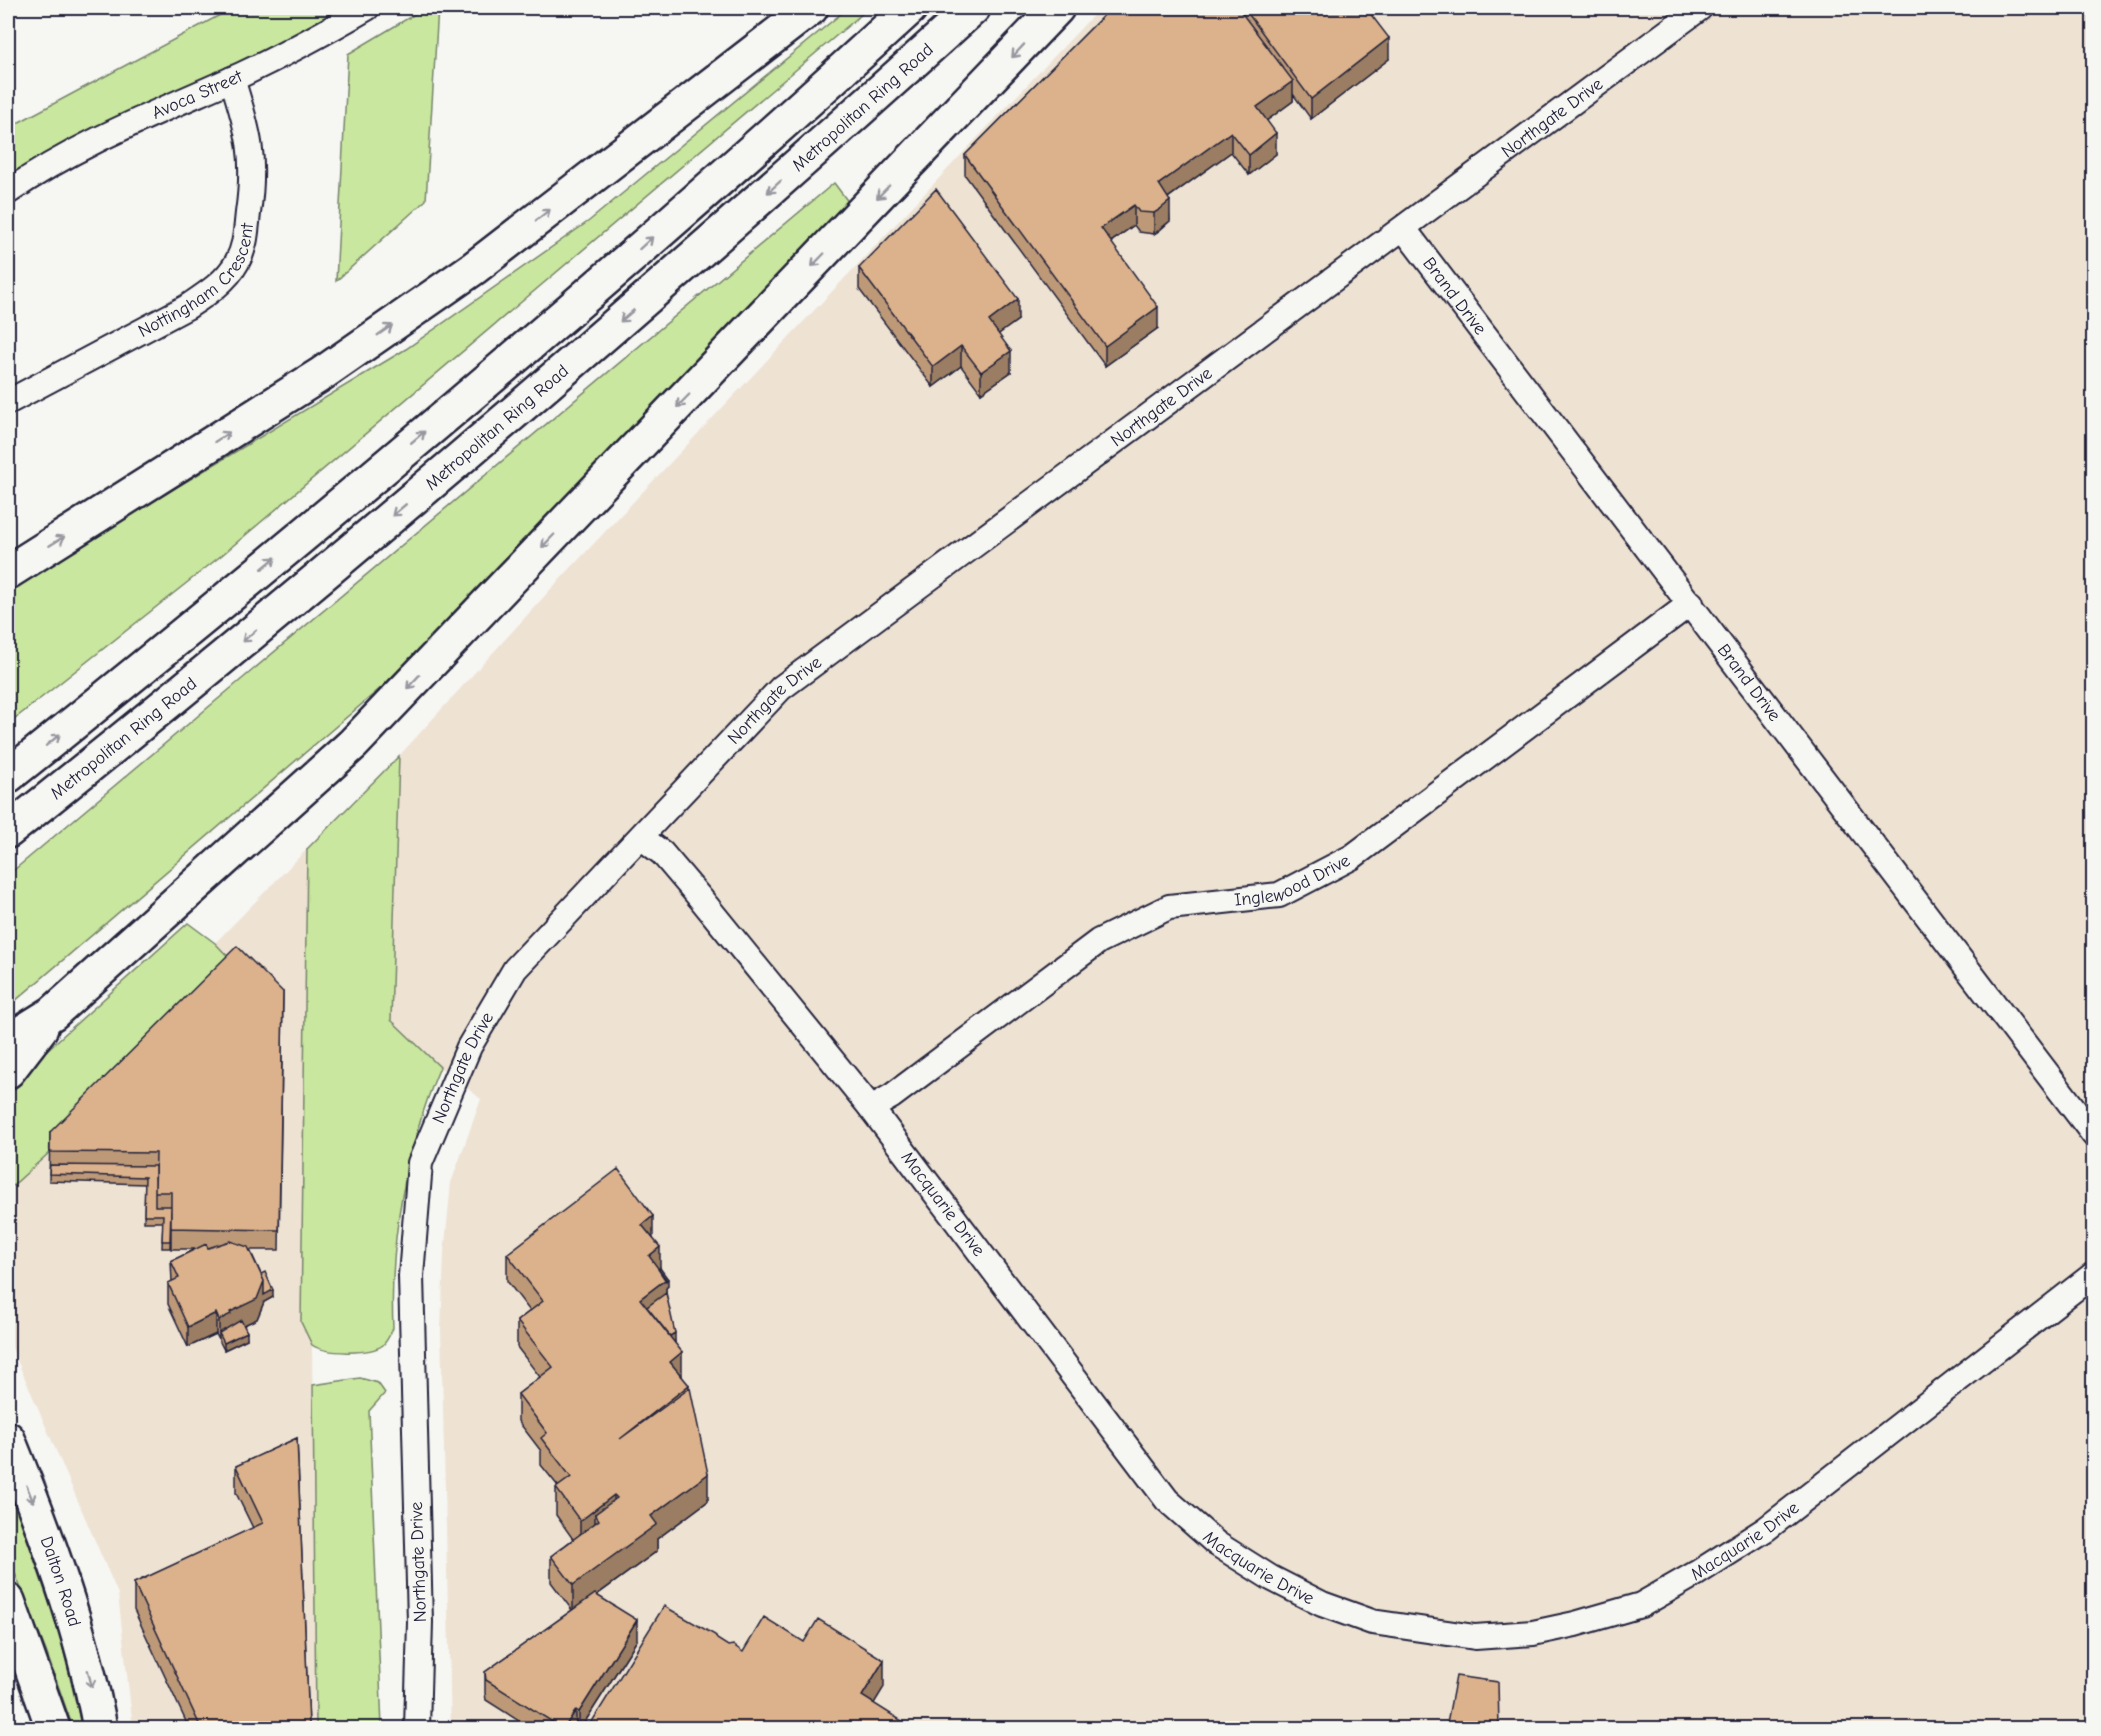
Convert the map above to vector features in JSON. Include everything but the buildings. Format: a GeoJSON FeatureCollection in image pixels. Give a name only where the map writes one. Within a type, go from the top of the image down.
{"type":"FeatureCollection","features":[{"type":"Feature","properties":{"kind":"main road"},"geometry":{"type":"LineString","coordinates":[[8,572],[320,375],[474,268],[811,8]]}},
{"type":"Feature","properties":{"kind":"main road"},"geometry":{"type":"LineString","coordinates":[[8,776],[282,552],[569,310],[910,8]]}},
{"type":"Feature","properties":{"kind":"main road","name":"Metropolitan Ring Road"},"geometry":{"type":"LineString","coordinates":[[8,831],[233,650],[673,277],[973,8]]}},
{"type":"Feature","properties":{"kind":"main road"},"geometry":{"type":"LineString","coordinates":[[8,1041],[53,1013],[353,744],[1057,8]]}},
{"type":"Feature","properties":{"kind":"main road"},"geometry":{"type":"LineString","coordinates":[[8,1071],[53,1013]]}},
{"type":"Feature","properties":{"kind":"main road","name":"Dalton Road"},"geometry":{"type":"LineString","coordinates":[[8,1439],[38,1515],[68,1602],[89,1676],[100,1728]]}},
{"type":"Feature","properties":{"kind":"main road"},"geometry":{"type":"LineString","coordinates":[[8,1600],[53,1728]]}},
{"type":"Feature","properties":{"kind":"street","name":"Avoca Street"},"geometry":{"type":"LineString","coordinates":[[14,185],[84,146],[232,79],[332,29],[367,8]]}},
{"type":"Feature","properties":{"kind":"street","name":"Northgate Drive"},"geometry":{"type":"LineString","coordinates":[[417,1728],[420,1622],[411,1276],[420,1162],[469,1047],[515,969],[782,688],[1700,8]]}},
{"type":"Feature","properties":{"kind":"street","name":"Nottingham Crescent"},"geometry":{"type":"LineString","coordinates":[[8,402],[186,307],[212,291],[237,262],[245,244],[253,182],[249,133],[232,79]]}},
{"type":"Feature","properties":{"kind":"street","name":"Brand Drive"},"geometry":{"type":"LineString","coordinates":[[1404,229],[1691,603],[1885,863],[2094,1136]]}},
{"type":"Feature","properties":{"kind":"street","name":"Inglewood Drive"},"geometry":{"type":"LineString","coordinates":[[870,1108],[892,1096],[1099,941],[1169,907],[1279,895],[1352,857],[1691,603]]}},
{"type":"Feature","properties":{"kind":"street","name":"Macquarie Drive"},"geometry":{"type":"LineString","coordinates":[[641,837],[662,854],[701,899],[870,1108],[1167,1500],[1217,1544],[1271,1578],[1322,1604],[1372,1622],[1419,1631],[1475,1637],[1533,1633],[1641,1605],[1697,1574],[1766,1529],[2094,1274]]}},
{"type":"Feature","properties":{"kind":"shaded area"},"geometry":{"type":"Polygon","coordinates":[[[1100,8],[2093,8],[2093,1728],[451,1728],[441,1330],[444,1254],[451,1183],[481,1099],[440,1067],[391,1020],[399,756],[551,589],[1100,8]]]}},
{"type":"Feature","properties":{"kind":"shaded area"},"geometry":{"type":"Polygon","coordinates":[[[307,849],[301,1322],[312,1345],[316,1728],[133,1728],[118,1594],[8,1339],[8,1190],[237,966],[215,943],[307,849]]]}},
{"type":"Feature","properties":{"kind":"green space"},"geometry":{"type":"Polygon","coordinates":[[[233,8],[344,8],[308,30],[8,176],[8,128],[233,8]]]}},
{"type":"Feature","properties":{"kind":"green space"},"geometry":{"type":"Polygon","coordinates":[[[425,8],[438,8],[426,200],[336,281],[348,54],[425,8]]]}},
{"type":"Feature","properties":{"kind":"green space"},"geometry":{"type":"Polygon","coordinates":[[[848,8],[869,8],[222,555],[8,724],[8,589],[406,349],[589,221],[848,8]]]}},
{"type":"Feature","properties":{"kind":"green space"},"geometry":{"type":"Polygon","coordinates":[[[834,183],[855,211],[383,686],[8,1007],[8,875],[834,183]]]}},
{"type":"Feature","properties":{"kind":"green space"},"geometry":{"type":"Polygon","coordinates":[[[399,756],[391,1020],[440,1067],[418,1130],[402,1195],[394,1261],[393,1328],[385,1343],[377,1348],[358,1352],[337,1352],[312,1345],[301,1322],[307,849],[399,756]]]}},
{"type":"Feature","properties":{"kind":"green space"},"geometry":{"type":"Polygon","coordinates":[[[188,923],[215,943],[237,966],[50,1152],[8,1190],[8,1098],[46,1051],[188,923]]]}},
{"type":"Feature","properties":{"kind":"green space"},"geometry":{"type":"Polygon","coordinates":[[[360,1378],[378,1383],[385,1393],[369,1411],[382,1728],[316,1728],[313,1385],[360,1378]]]}},
{"type":"Feature","properties":{"kind":"green space"},"geometry":{"type":"Polygon","coordinates":[[[8,1484],[59,1631],[82,1728],[73,1728],[46,1651],[8,1556],[8,1484]]]}}]}
